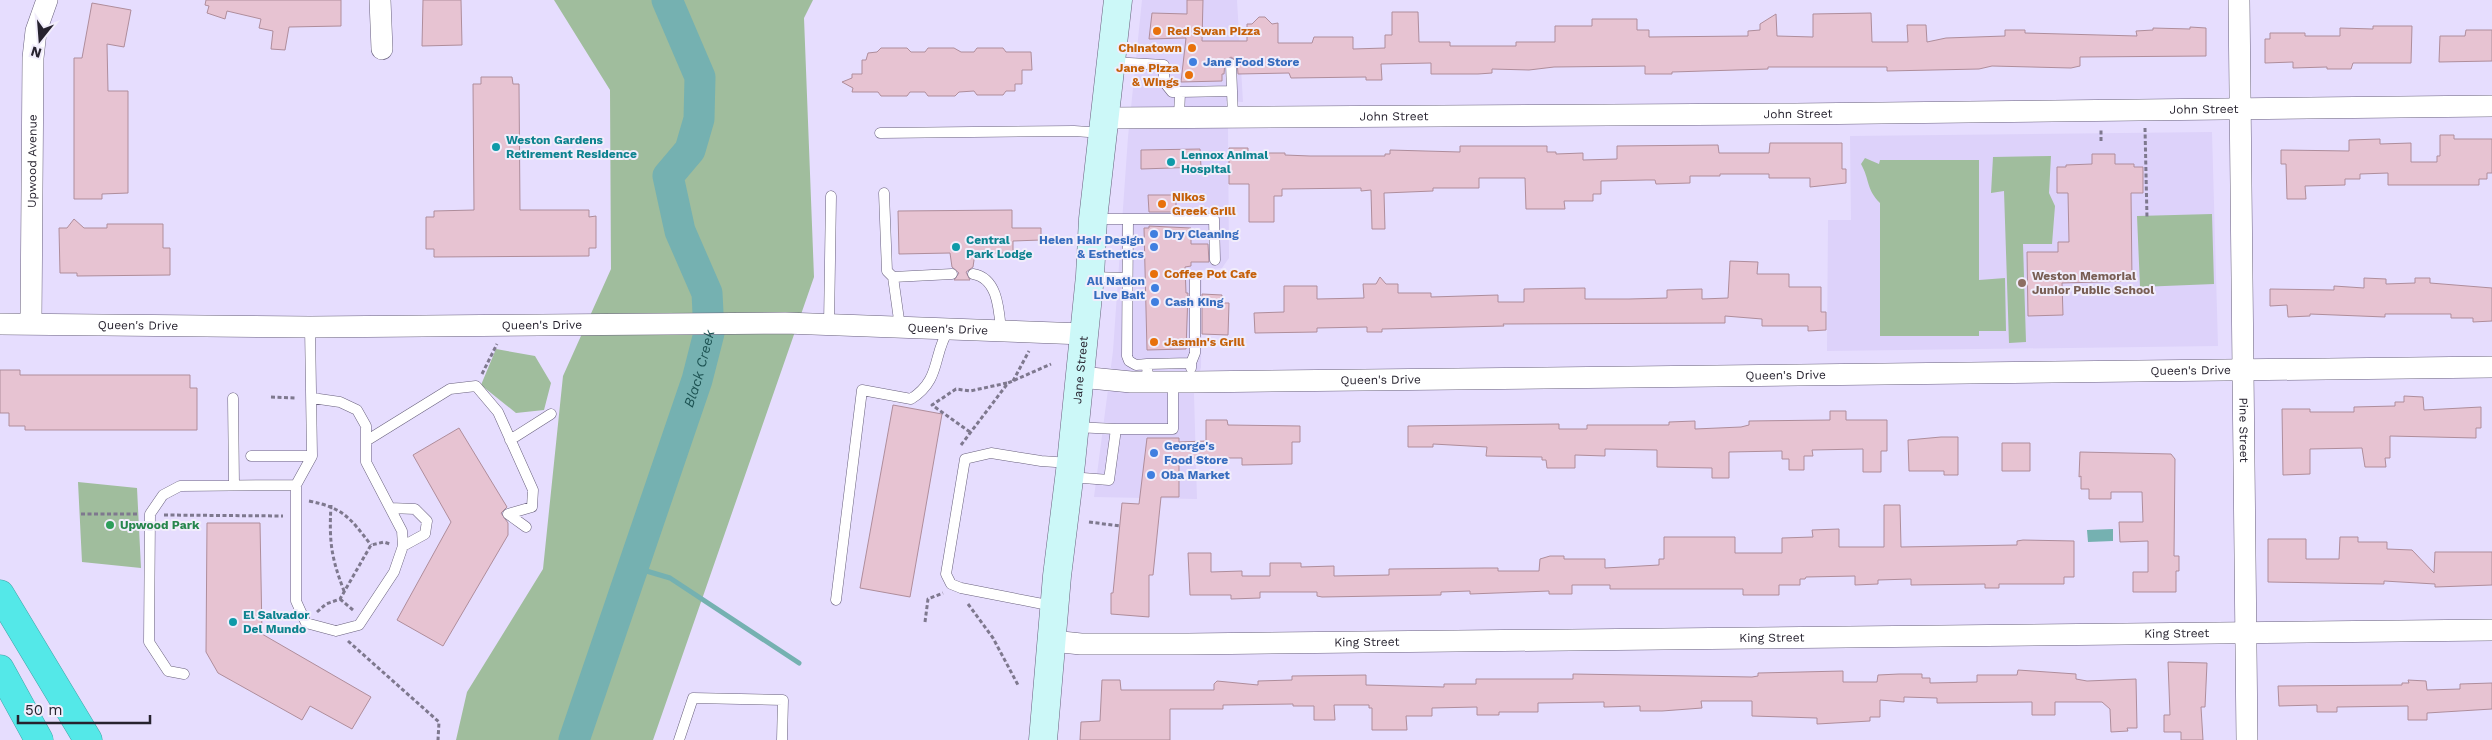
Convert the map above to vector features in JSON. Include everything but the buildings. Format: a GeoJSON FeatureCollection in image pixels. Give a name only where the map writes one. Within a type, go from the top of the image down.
{"type":"FeatureCollection","features":[{"type":"Feature","properties":{"kind":"highway"},"geometry":{"type":"LineString","coordinates":[[0,594],[88,740]]}},
{"type":"Feature","properties":{"kind":"highway"},"geometry":{"type":"LineString","coordinates":[[0,669],[40,740]]}},
{"type":"Feature","properties":{"kind":"main road","name":"Jane Street"},"geometry":{"type":"LineString","coordinates":[[1043,740],[1054,606],[1090,276],[1093,219],[1118,0]]}},
{"type":"Feature","properties":{"kind":"street","name":"Upwood Avenue"},"geometry":{"type":"LineString","coordinates":[[31,323],[33,58],[36,31],[47,0]]}},
{"type":"Feature","properties":{"kind":"street"},"geometry":{"type":"LineString","coordinates":[[380,0],[382,49]]}},
{"type":"Feature","properties":{"kind":"street","name":"Pine Street"},"geometry":{"type":"LineString","coordinates":[[2239,0],[2247,740]]}},
{"type":"Feature","properties":{"kind":"street","name":"John Street"},"geometry":{"type":"LineString","coordinates":[[1105,126],[1179,117],[2492,106]]}},
{"type":"Feature","properties":{"kind":"street","name":"Queen's Drive"},"geometry":{"type":"LineString","coordinates":[[0,324],[310,327],[785,323],[1084,334]]}},
{"type":"Feature","properties":{"kind":"street","name":"Queen's Drive"},"geometry":{"type":"LineString","coordinates":[[1080,377],[1147,373],[1185,376],[2492,368]]}},
{"type":"Feature","properties":{"kind":"street","name":"King Street"},"geometry":{"type":"LineString","coordinates":[[1052,641],[1080,644],[1248,644],[2492,630]]}},
{"type":"Feature","properties":{"kind":"lane"},"geometry":{"type":"LineString","coordinates":[[1112,62],[1164,65],[1164,82],[1172,92],[1232,92]]}},
{"type":"Feature","properties":{"kind":"lane"},"geometry":{"type":"LineString","coordinates":[[1231,64],[1233,118]]}},
{"type":"Feature","properties":{"kind":"lane"},"geometry":{"type":"LineString","coordinates":[[1179,117],[1180,92]]}},
{"type":"Feature","properties":{"kind":"lane"},"geometry":{"type":"LineString","coordinates":[[880,133],[1074,131],[1105,126]]}},
{"type":"Feature","properties":{"kind":"lane"},"geometry":{"type":"LineString","coordinates":[[884,193],[887,271],[892,277],[900,327]]}},
{"type":"Feature","properties":{"kind":"lane"},"geometry":{"type":"LineString","coordinates":[[829,325],[831,196]]}},
{"type":"Feature","properties":{"kind":"lane"},"geometry":{"type":"LineString","coordinates":[[1093,219],[1214,220],[1216,260]]}},
{"type":"Feature","properties":{"kind":"lane"},"geometry":{"type":"LineString","coordinates":[[1128,220],[1126,278],[1127,356],[1129,361],[1147,373]]}},
{"type":"Feature","properties":{"kind":"lane"},"geometry":{"type":"LineString","coordinates":[[892,277],[952,274]]}},
{"type":"Feature","properties":{"kind":"lane"},"geometry":{"type":"LineString","coordinates":[[973,274],[980,275],[994,289],[999,308],[1001,331]]}},
{"type":"Feature","properties":{"kind":"lane"},"geometry":{"type":"LineString","coordinates":[[1090,276],[1126,278]]}},
{"type":"Feature","properties":{"kind":"lane"},"geometry":{"type":"LineString","coordinates":[[1075,427],[1173,429],[1185,376],[1195,353],[1195,280]]}},
{"type":"Feature","properties":{"kind":"lane"},"geometry":{"type":"LineString","coordinates":[[310,327],[312,456],[296,485],[296,602],[306,623],[336,631],[359,625],[394,572],[403,548],[402,531],[366,462],[366,426],[357,410],[340,402],[312,398]]}},
{"type":"Feature","properties":{"kind":"lane"},"geometry":{"type":"LineString","coordinates":[[836,600],[862,390],[911,398],[923,391],[937,366],[942,340],[949,329]]}},
{"type":"Feature","properties":{"kind":"lane"},"geometry":{"type":"LineString","coordinates":[[366,441],[450,389],[476,386],[498,412],[533,490],[532,507],[508,514],[526,526]]}},
{"type":"Feature","properties":{"kind":"lane"},"geometry":{"type":"LineString","coordinates":[[233,398],[234,485]]}},
{"type":"Feature","properties":{"kind":"lane"},"geometry":{"type":"LineString","coordinates":[[510,440],[551,414]]}},
{"type":"Feature","properties":{"kind":"lane"},"geometry":{"type":"LineString","coordinates":[[1054,606],[961,588],[951,584],[946,574],[965,460],[990,453],[1041,461],[1110,480],[1116,429]]}},
{"type":"Feature","properties":{"kind":"lane"},"geometry":{"type":"LineString","coordinates":[[251,456],[312,456]]}},
{"type":"Feature","properties":{"kind":"lane"},"geometry":{"type":"LineString","coordinates":[[184,674],[168,671],[149,642],[150,514],[163,495],[180,486],[296,485]]}},
{"type":"Feature","properties":{"kind":"lane"},"geometry":{"type":"LineString","coordinates":[[390,508],[415,509],[427,521],[425,534],[403,548]]}},
{"type":"Feature","properties":{"kind":"lane"},"geometry":{"type":"LineString","coordinates":[[679,740],[693,698],[783,700],[782,740]]}},
{"type":"Feature","properties":{"kind":"path"},"geometry":{"type":"LineString","coordinates":[[2145,124],[2147,218]]}},
{"type":"Feature","properties":{"kind":"path"},"geometry":{"type":"LineString","coordinates":[[2101,125],[2101,141]]}},
{"type":"Feature","properties":{"kind":"path"},"geometry":{"type":"LineString","coordinates":[[476,386],[506,324]]}},
{"type":"Feature","properties":{"kind":"path"},"geometry":{"type":"LineString","coordinates":[[1014,380],[1032,344]]}},
{"type":"Feature","properties":{"kind":"path"},"geometry":{"type":"LineString","coordinates":[[970,432],[932,405],[956,389],[970,390],[1008,383]]}},
{"type":"Feature","properties":{"kind":"path"},"geometry":{"type":"LineString","coordinates":[[271,397],[312,398]]}},
{"type":"Feature","properties":{"kind":"path"},"geometry":{"type":"LineString","coordinates":[[296,498],[331,505],[351,518],[372,545]]}},
{"type":"Feature","properties":{"kind":"path"},"geometry":{"type":"LineString","coordinates":[[331,505],[329,538],[344,592]]}},
{"type":"Feature","properties":{"kind":"path"},"geometry":{"type":"LineString","coordinates":[[81,514],[296,516]]}},
{"type":"Feature","properties":{"kind":"path"},"geometry":{"type":"LineString","coordinates":[[1089,522],[1120,526]]}},
{"type":"Feature","properties":{"kind":"path"},"geometry":{"type":"LineString","coordinates":[[306,623],[326,604],[340,599],[372,545],[384,542],[403,548]]}},
{"type":"Feature","properties":{"kind":"path"},"geometry":{"type":"LineString","coordinates":[[925,622],[928,599],[946,592]]}},
{"type":"Feature","properties":{"kind":"path"},"geometry":{"type":"LineString","coordinates":[[964,599],[993,638],[1018,685]]}},
{"type":"Feature","properties":{"kind":"path"},"geometry":{"type":"LineString","coordinates":[[336,631],[439,722],[438,740]]}},
{"type":"Feature","properties":{"kind":"shaded area"},"geometry":{"type":"Polygon","coordinates":[[[554,0],[813,0],[804,18],[814,277],[653,740],[456,740],[467,692],[543,569],[563,376],[611,269],[610,90],[554,0]]]}},
{"type":"Feature","properties":{"kind":"shaded area"},"geometry":{"type":"Polygon","coordinates":[[[1142,0],[1237,0],[1243,102],[1226,101],[1229,258],[1222,268],[1202,270],[1201,367],[1194,394],[1197,499],[1094,497],[1113,351],[1128,137],[1142,0]]]}},
{"type":"Feature","properties":{"kind":"shaded area","name":"Weston Memorial Junior Public School"},"geometry":{"type":"Polygon","coordinates":[[[2212,132],[2218,346],[1827,351],[1828,220],[1851,220],[1850,136],[2212,132]]]}},
{"type":"Feature","properties":{"kind":"shaded area"},"geometry":{"type":"Polygon","coordinates":[[[2051,156],[2049,193],[2055,206],[2052,244],[2023,244],[2026,342],[2009,343],[2004,191],[1991,193],[1993,157],[2051,156]]]}},
{"type":"Feature","properties":{"kind":"shaded area"},"geometry":{"type":"Polygon","coordinates":[[[1865,158],[1879,164],[1880,160],[1979,160],[1979,280],[2005,278],[2006,331],[1979,331],[1979,336],[1880,336],[1880,203],[1870,189],[1861,164],[1865,158]]]}},
{"type":"Feature","properties":{"kind":"shaded area"},"geometry":{"type":"Polygon","coordinates":[[[2212,214],[2214,284],[2140,287],[2137,216],[2212,214]]]}},
{"type":"Feature","properties":{"kind":"shaded area"},"geometry":{"type":"Polygon","coordinates":[[[496,349],[535,356],[551,383],[544,410],[516,413],[481,385],[496,349]]]}},
{"type":"Feature","properties":{"kind":"shaded area","name":"Upwood Park"},"geometry":{"type":"Polygon","coordinates":[[[78,482],[137,488],[141,568],[82,562],[78,482]]]}},
{"type":"Feature","properties":{"kind":"shaded area"},"geometry":{"type":"Polygon","coordinates":[[[2113,529],[2113,541],[2088,542],[2087,530],[2113,529]]]}},
{"type":"Feature","properties":{"kind":"waterway","name":"Black Creek"},"geometry":{"type":"LineString","coordinates":[[574,740],[697,380],[709,333],[707,293],[680,231],[668,176],[690,150],[699,119],[700,77],[667,0]]}},
{"type":"Feature","properties":{"kind":"waterway"},"geometry":{"type":"LineString","coordinates":[[633,567],[670,578],[799,663]]}},
{"type":"Feature","properties":{"kind":"place","name":"Red Swan Pizza"},"geometry":{"type":"Point","coordinates":[1157,31]}},
{"type":"Feature","properties":{"kind":"place","name":"Chinatown"},"geometry":{"type":"Point","coordinates":[1192,48]}},
{"type":"Feature","properties":{"kind":"place","name":"Jane Food Store"},"geometry":{"type":"Point","coordinates":[1193,62]}},
{"type":"Feature","properties":{"kind":"place","name":"Jane Pizza & Wings"},"geometry":{"type":"Point","coordinates":[1189,75]}},
{"type":"Feature","properties":{"kind":"place","name":"Weston Gardens Retirement Residence"},"geometry":{"type":"Point","coordinates":[496,147]}},
{"type":"Feature","properties":{"kind":"place","name":"Lennox Animal Hospital"},"geometry":{"type":"Point","coordinates":[1171,162]}},
{"type":"Feature","properties":{"kind":"place","name":"Nikos Greek Grill"},"geometry":{"type":"Point","coordinates":[1162,204]}},
{"type":"Feature","properties":{"kind":"place","name":"Dry Cleaning"},"geometry":{"type":"Point","coordinates":[1154,234]}},
{"type":"Feature","properties":{"kind":"place","name":"Central Park Lodge"},"geometry":{"type":"Point","coordinates":[956,247]}},
{"type":"Feature","properties":{"kind":"place","name":"Helen Hair Design & Esthetics"},"geometry":{"type":"Point","coordinates":[1154,247]}},
{"type":"Feature","properties":{"kind":"place","name":"Coffee Pot Cafe"},"geometry":{"type":"Point","coordinates":[1154,274]}},
{"type":"Feature","properties":{"kind":"place","name":"Weston Memorial Junior Public School"},"geometry":{"type":"Point","coordinates":[2022,283]}},
{"type":"Feature","properties":{"kind":"place","name":"All Nation Live Bait"},"geometry":{"type":"Point","coordinates":[1155,288]}},
{"type":"Feature","properties":{"kind":"place","name":"Cash King"},"geometry":{"type":"Point","coordinates":[1155,302]}},
{"type":"Feature","properties":{"kind":"place","name":"Jasmin's Grill"},"geometry":{"type":"Point","coordinates":[1154,342]}},
{"type":"Feature","properties":{"kind":"place","name":"George's Food Store"},"geometry":{"type":"Point","coordinates":[1154,453]}},
{"type":"Feature","properties":{"kind":"place","name":"Oba Market"},"geometry":{"type":"Point","coordinates":[1151,475]}},
{"type":"Feature","properties":{"kind":"place","name":"Upwood Park"},"geometry":{"type":"Point","coordinates":[110,525]}},
{"type":"Feature","properties":{"kind":"place","name":"El Salvador Del Mundo"},"geometry":{"type":"Point","coordinates":[233,622]}}]}
